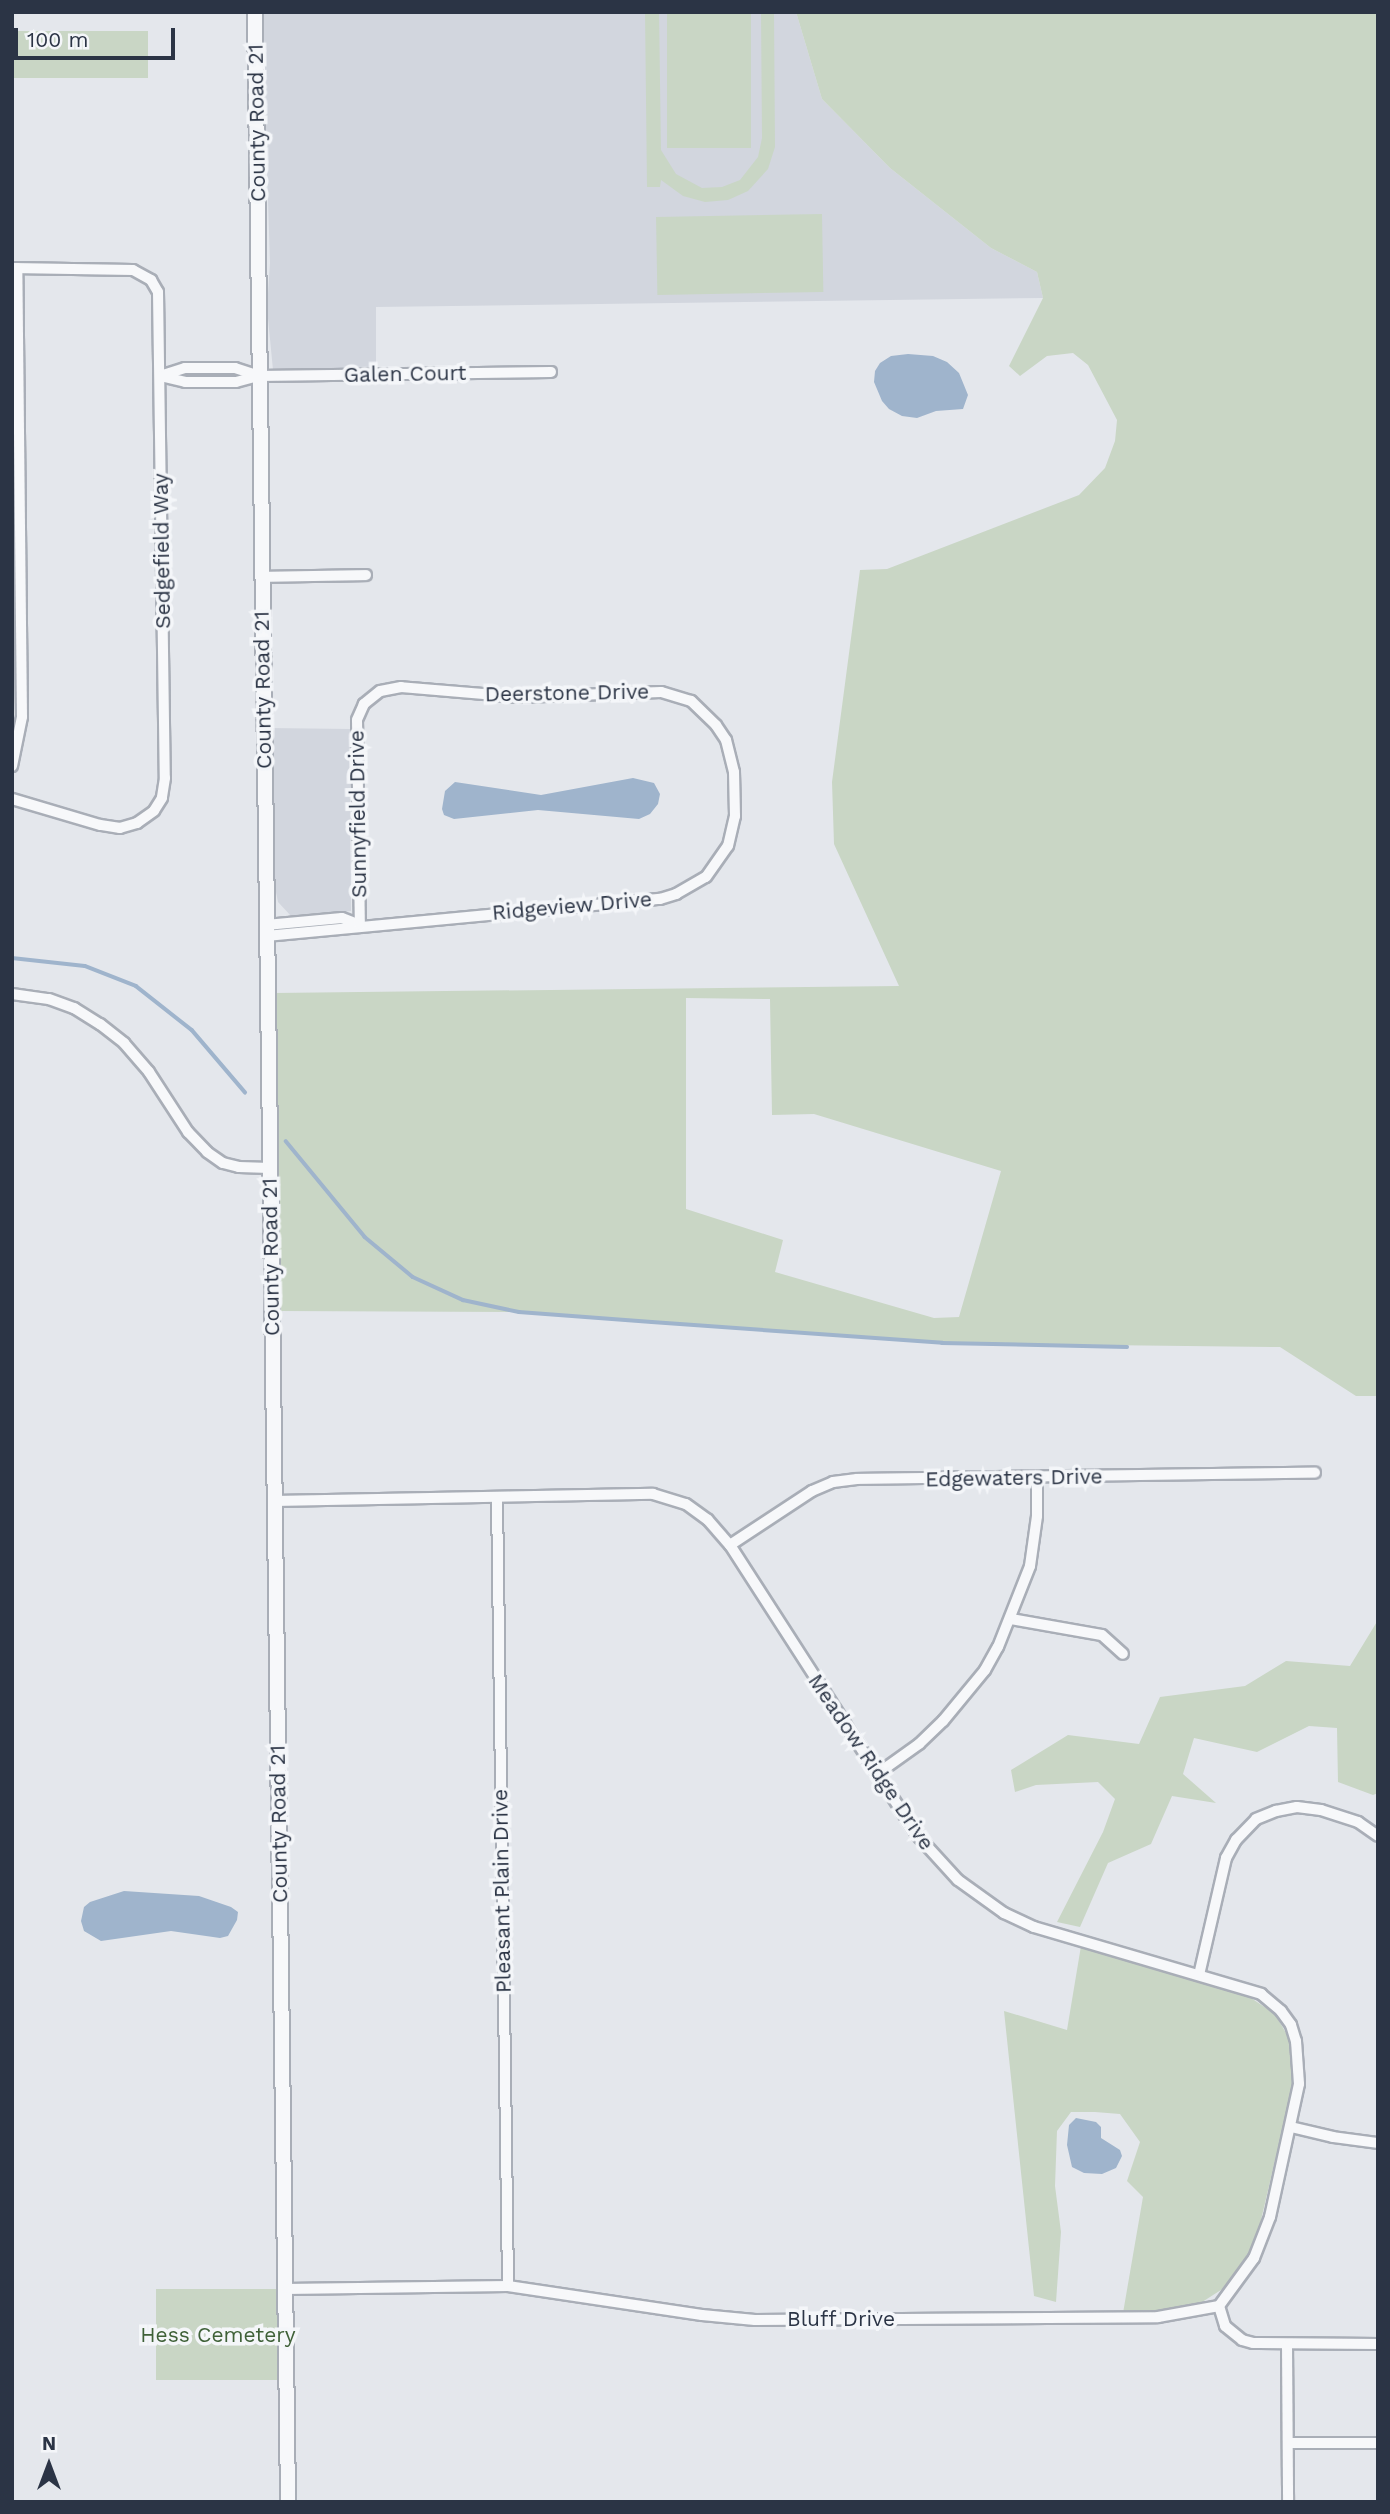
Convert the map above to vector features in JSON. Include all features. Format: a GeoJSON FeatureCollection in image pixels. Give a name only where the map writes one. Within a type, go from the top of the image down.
{"type":"FeatureCollection","features":[{"type":"Feature","properties":{"kind":"street","name":"County Road 21"},"geometry":{"type":"LineString","coordinates":[[255,12],[288,2502]]}},
{"type":"Feature","properties":{"kind":"street","name":"Sedgefield Way"},"geometry":{"type":"LineString","coordinates":[[12,799],[111,828],[129,826],[147,817],[162,798],[165,778],[160,302],[151,280],[141,272],[121,268],[15,268]]}},
{"type":"Feature","properties":{"kind":"street"},"geometry":{"type":"LineString","coordinates":[[12,766],[22,717],[15,268]]}},
{"type":"Feature","properties":{"kind":"street","name":"Galen Court"},"geometry":{"type":"LineString","coordinates":[[160,376],[186,368],[235,368],[259,376],[551,372]]}},
{"type":"Feature","properties":{"kind":"street"},"geometry":{"type":"LineString","coordinates":[[261,577],[366,575]]}},
{"type":"Feature","properties":{"kind":"street","name":"Deerstone Drive"},"geometry":{"type":"LineString","coordinates":[[364,704],[380,691],[401,687],[488,697],[554,697],[645,690],[691,701]]}},
{"type":"Feature","properties":{"kind":"street","name":"Ridgeview Drive"},"geometry":{"type":"LineString","coordinates":[[266,931],[344,930],[360,925],[660,899],[690,888],[718,863],[728,846],[735,816],[732,754],[716,724],[691,701]]}},
{"type":"Feature","properties":{"kind":"street","name":"Sunnyfield Drive"},"geometry":{"type":"LineString","coordinates":[[360,925],[356,732],[359,711],[364,704]]}},
{"type":"Feature","properties":{"kind":"street"},"geometry":{"type":"LineString","coordinates":[[12,994],[49,999],[74,1008],[100,1024],[124,1042],[149,1072],[188,1132],[207,1152],[223,1163],[239,1167],[270,1168]]}},
{"type":"Feature","properties":{"kind":"street","name":"Edgewaters Drive"},"geometry":{"type":"LineString","coordinates":[[730,1545],[812,1491],[833,1482],[857,1479],[1315,1473]]}},
{"type":"Feature","properties":{"kind":"street"},"geometry":{"type":"LineString","coordinates":[[877,1774],[919,1744],[964,1697],[985,1670],[1011,1619],[1030,1566],[1037,1478]]}},
{"type":"Feature","properties":{"kind":"street","name":"Meadow Ridge Drive"},"geometry":{"type":"LineString","coordinates":[[274,1501],[653,1494],[671,1498],[697,1512],[730,1545],[877,1774],[936,1858],[958,1880],[1004,1913],[1065,1938],[1261,1994],[1281,2011],[1291,2025],[1296,2041],[1299,2084],[1263,2237],[1254,2258],[1219,2306]]}},
{"type":"Feature","properties":{"kind":"street","name":"Pleasant Plain Drive"},"geometry":{"type":"LineString","coordinates":[[497,1497],[508,2286]]}},
{"type":"Feature","properties":{"kind":"street"},"geometry":{"type":"LineString","coordinates":[[1011,1619],[1102,1634],[1123,1654]]}},
{"type":"Feature","properties":{"kind":"street"},"geometry":{"type":"LineString","coordinates":[[1199,1975],[1226,1858],[1241,1834],[1256,1819],[1297,1807],[1321,1810],[1358,1822],[1378,1836]]}},
{"type":"Feature","properties":{"kind":"street"},"geometry":{"type":"LineString","coordinates":[[1290,2127],[1333,2137],[1378,2143]]}},
{"type":"Feature","properties":{"kind":"street","name":"Bluff Drive"},"geometry":{"type":"LineString","coordinates":[[285,2289],[508,2286],[715,2317],[755,2320],[1158,2317],[1219,2306]]}},
{"type":"Feature","properties":{"kind":"street"},"geometry":{"type":"LineString","coordinates":[[1219,2306],[1225,2326],[1242,2340],[1287,2345],[1378,2344]]}},
{"type":"Feature","properties":{"kind":"street"},"geometry":{"type":"LineString","coordinates":[[1287,2345],[1289,2502]]}},
{"type":"Feature","properties":{"kind":"street"},"geometry":{"type":"LineString","coordinates":[[1289,2443],[1378,2443]]}},
{"type":"Feature","properties":{"kind":"shaded area"},"geometry":{"type":"Polygon","coordinates":[[[262,12],[796,12],[822,99],[890,168],[991,248],[1037,272],[1043,298],[376,307],[376,369],[273,370],[267,308],[270,263],[262,12]]]}},
{"type":"Feature","properties":{"kind":"shaded area"},"geometry":{"type":"Polygon","coordinates":[[[269,728],[350,729],[351,911],[291,916],[278,902],[271,867],[269,728]]]}},
{"type":"Feature","properties":{"kind":"green space"},"geometry":{"type":"Polygon","coordinates":[[[645,12],[659,12],[661,150],[676,174],[702,188],[722,187],[740,180],[758,157],[762,138],[761,12],[774,12],[775,147],[768,169],[748,191],[728,200],[705,202],[683,196],[661,180],[660,187],[647,187],[645,12]]]}},
{"type":"Feature","properties":{"kind":"green space"},"geometry":{"type":"Polygon","coordinates":[[[667,12],[751,12],[751,148],[667,148],[667,12]]]}},
{"type":"Feature","properties":{"kind":"green space"},"geometry":{"type":"Polygon","coordinates":[[[796,12],[1378,12],[1378,1396],[1356,1396],[1280,1347],[942,1343],[519,1312],[278,1311],[274,993],[899,986],[834,844],[832,782],[860,570],[887,569],[1079,495],[1105,468],[1115,441],[1117,420],[1088,365],[1073,353],[1047,356],[1020,376],[1009,366],[1043,298],[1037,272],[991,248],[890,168],[822,99],[796,12]],[[686,998],[686,1209],[783,1240],[775,1272],[934,1318],[959,1317],[1001,1171],[814,1114],[772,1115],[770,999],[686,998]]]}},
{"type":"Feature","properties":{"kind":"green space"},"geometry":{"type":"Polygon","coordinates":[[[12,31],[148,31],[148,78],[12,78],[12,31]]]}},
{"type":"Feature","properties":{"kind":"green space"},"geometry":{"type":"Polygon","coordinates":[[[822,214],[823,292],[657,295],[656,217],[822,214]]]}},
{"type":"Feature","properties":{"kind":"green space"},"geometry":{"type":"Polygon","coordinates":[[[1378,1620],[1378,1793],[1373,1795],[1338,1782],[1337,1728],[1309,1726],[1257,1752],[1194,1738],[1183,1774],[1216,1803],[1172,1796],[1151,1844],[1108,1863],[1080,1927],[1057,1922],[1103,1832],[1115,1799],[1098,1782],[1036,1785],[1015,1792],[1011,1770],[1068,1735],[1139,1744],[1160,1697],[1245,1686],[1286,1661],[1350,1666],[1378,1620]]]}},
{"type":"Feature","properties":{"kind":"green space"},"geometry":{"type":"Polygon","coordinates":[[[1081,1946],[1248,1996],[1275,2014],[1290,2040],[1293,2084],[1257,2237],[1247,2257],[1224,2288],[1196,2306],[1157,2313],[1123,2313],[1143,2197],[1127,2181],[1140,2142],[1120,2114],[1095,2112],[1071,2112],[1057,2131],[1055,2186],[1061,2232],[1056,2302],[1034,2296],[1004,2011],[1067,2030],[1081,1946]]]}},
{"type":"Feature","properties":{"kind":"green space","name":"Hess Cemetery"},"geometry":{"type":"Polygon","coordinates":[[[156,2289],[279,2289],[279,2380],[156,2380],[156,2289]]]}},
{"type":"Feature","properties":{"kind":"water"},"geometry":{"type":"Polygon","coordinates":[[[891,356],[933,356],[947,362],[959,373],[968,395],[963,409],[936,411],[917,418],[902,416],[889,409],[882,401],[874,382],[875,371],[880,363],[891,356]]]}},
{"type":"Feature","properties":{"kind":"water"},"geometry":{"type":"Polygon","coordinates":[[[633,778],[654,783],[660,794],[658,804],[650,814],[639,819],[538,810],[454,819],[444,815],[442,809],[445,791],[455,782],[541,795],[633,778]]]}},
{"type":"Feature","properties":{"kind":"water"},"geometry":{"type":"Polygon","coordinates":[[[124,1891],[199,1896],[231,1907],[238,1912],[237,1920],[228,1936],[220,1938],[171,1931],[101,1941],[84,1931],[81,1921],[84,1907],[90,1902],[124,1891]]]}},
{"type":"Feature","properties":{"kind":"water"},"geometry":{"type":"Polygon","coordinates":[[[1076,2118],[1096,2122],[1101,2127],[1101,2138],[1120,2150],[1122,2156],[1116,2168],[1102,2174],[1084,2173],[1072,2167],[1067,2145],[1069,2125],[1076,2118]]]}},
{"type":"Feature","properties":{"kind":"waterway"},"geometry":{"type":"LineString","coordinates":[[12,958],[85,966],[136,986],[192,1030],[245,1092]]}},
{"type":"Feature","properties":{"kind":"waterway"},"geometry":{"type":"LineString","coordinates":[[286,1141],[365,1237],[413,1277],[463,1300],[519,1312],[942,1343],[1127,1347]]}}]}
